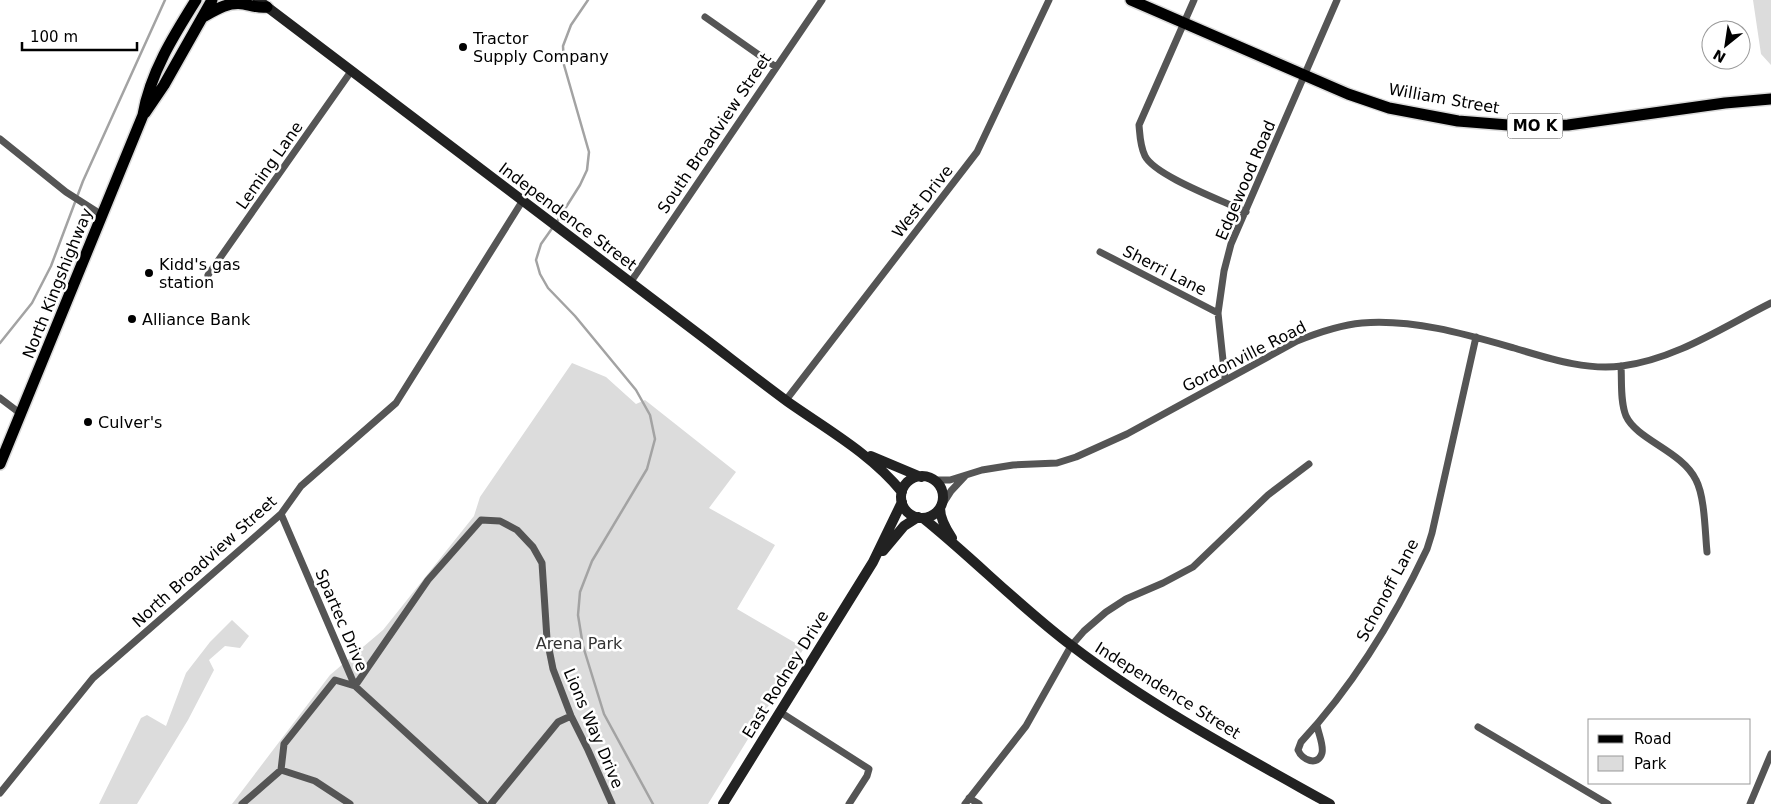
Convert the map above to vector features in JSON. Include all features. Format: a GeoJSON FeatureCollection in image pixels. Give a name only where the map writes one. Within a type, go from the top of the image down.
{"type":"FeatureCollection","features":[{"type":"Feature","properties":{"kind":"main road","name":"North Kingshighway"},"geometry":{"type":"LineString","coordinates":[[0,464],[144,115],[164,85],[212,0]]}},
{"type":"Feature","properties":{"kind":"main road","name":"William Street"},"geometry":{"type":"LineString","coordinates":[[1131,0],[1348,94],[1389,108],[1458,120],[1521,126],[1568,125],[1725,103],[1771,99]]}},
{"type":"Feature","properties":{"kind":"main road","name":"North Kingshighway"},"geometry":{"type":"LineString","coordinates":[[144,115],[147,94],[154,76],[194,2]]}},
{"type":"Feature","properties":{"kind":"main road"},"geometry":{"type":"LineString","coordinates":[[201,18],[216,9],[232,4],[242,4],[257,8],[265,4]]}},
{"type":"Feature","properties":{"kind":"street","name":"Independence Street"},"geometry":{"type":"LineString","coordinates":[[258,0],[786,400],[863,453],[887,474],[902,497]]}},
{"type":"Feature","properties":{"kind":"street","name":"South Broadview Street"},"geometry":{"type":"LineString","coordinates":[[630,283],[822,0]]}},
{"type":"Feature","properties":{"kind":"street","name":"West Drive"},"geometry":{"type":"LineString","coordinates":[[786,400],[977,152],[1049,0]]}},
{"type":"Feature","properties":{"kind":"street"},"geometry":{"type":"LineString","coordinates":[[1194,0],[1139,125],[1140,142],[1146,158],[1162,173],[1246,212]]}},
{"type":"Feature","properties":{"kind":"street","name":"Edgewood Road"},"geometry":{"type":"LineString","coordinates":[[1226,379],[1218,313],[1224,271],[1231,244],[1337,0]]}},
{"type":"Feature","properties":{"kind":"street"},"geometry":{"type":"LineString","coordinates":[[705,17],[776,67]]}},
{"type":"Feature","properties":{"kind":"street","name":"Leming Lane"},"geometry":{"type":"LineString","coordinates":[[208,275],[352,70]]}},
{"type":"Feature","properties":{"kind":"street"},"geometry":{"type":"LineString","coordinates":[[0,139],[66,192],[102,215]]}},
{"type":"Feature","properties":{"kind":"street","name":"North Broadview Street"},"geometry":{"type":"LineString","coordinates":[[0,792],[93,678],[281,514],[301,486],[396,403],[523,200]]}},
{"type":"Feature","properties":{"kind":"street","name":"Sherri Lane"},"geometry":{"type":"LineString","coordinates":[[1100,252],[1218,313]]}},
{"type":"Feature","properties":{"kind":"street","name":"Gordonville Road"},"geometry":{"type":"LineString","coordinates":[[934,480],[950,480],[982,470],[1012,464],[1057,463],[1127,434],[1296,341],[1321,332],[1361,323],[1411,324],[1476,337],[1551,359],[1578,364],[1621,366],[1656,359],[1686,348],[1771,303]]}},
{"type":"Feature","properties":{"kind":"street","name":"Schonoff Lane"},"geometry":{"type":"LineString","coordinates":[[1317,725],[1322,753],[1314,761],[1306,760],[1300,756],[1298,750],[1301,742],[1335,704],[1371,652],[1427,549],[1476,337]]}},
{"type":"Feature","properties":{"kind":"street"},"geometry":{"type":"LineString","coordinates":[[1621,366],[1622,403],[1631,425],[1672,453],[1686,466],[1696,480],[1701,494],[1707,552]]}},
{"type":"Feature","properties":{"kind":"street"},"geometry":{"type":"LineString","coordinates":[[0,398],[21,414]]}},
{"type":"Feature","properties":{"kind":"street","name":"Independence Street"},"geometry":{"type":"LineString","coordinates":[[863,453],[921,477]]}},
{"type":"Feature","properties":{"kind":"street"},"geometry":{"type":"LineString","coordinates":[[979,804],[967,801],[1026,726],[1072,646],[1084,631],[1106,612],[1126,599],[1163,584],[1193,567],[1268,496],[1309,464]]}},
{"type":"Feature","properties":{"kind":"street"},"geometry":{"type":"LineString","coordinates":[[941,506],[943,494],[941,488],[934,480],[925,476],[912,479],[907,483],[902,497],[910,513],[920,518],[936,513],[941,506],[950,491],[965,476]]}},
{"type":"Feature","properties":{"kind":"street","name":"East Rodney Drive"},"geometry":{"type":"LineString","coordinates":[[723,804],[874,561],[902,497]]}},
{"type":"Feature","properties":{"kind":"street","name":"Independence Street"},"geometry":{"type":"LineString","coordinates":[[941,506],[940,513],[944,526],[957,546]]}},
{"type":"Feature","properties":{"kind":"street","name":"Spartec Drive"},"geometry":{"type":"LineString","coordinates":[[281,514],[355,686],[484,804]]}},
{"type":"Feature","properties":{"kind":"street","name":"Independence Street"},"geometry":{"type":"LineString","coordinates":[[920,518],[957,546],[1072,646],[1138,693],[1330,804]]}},
{"type":"Feature","properties":{"kind":"street","name":"East Rodney Drive"},"geometry":{"type":"LineString","coordinates":[[874,561],[904,526],[920,518]]}},
{"type":"Feature","properties":{"kind":"street","name":"Lions Way Drive"},"geometry":{"type":"LineString","coordinates":[[355,686],[428,580],[481,520],[500,521],[517,530],[534,547],[542,563],[546,630],[553,669],[571,716],[612,804]]}},
{"type":"Feature","properties":{"kind":"street"},"geometry":{"type":"LineString","coordinates":[[242,804],[281,770],[284,744],[335,680],[355,686]]}},
{"type":"Feature","properties":{"kind":"street"},"geometry":{"type":"LineString","coordinates":[[780,712],[869,769],[867,776],[849,804]]}},
{"type":"Feature","properties":{"kind":"street"},"geometry":{"type":"LineString","coordinates":[[491,804],[558,722],[571,716]]}},
{"type":"Feature","properties":{"kind":"street"},"geometry":{"type":"LineString","coordinates":[[1478,727],[1608,804]]}},
{"type":"Feature","properties":{"kind":"street"},"geometry":{"type":"LineString","coordinates":[[1750,804],[1771,754]]}},
{"type":"Feature","properties":{"kind":"street"},"geometry":{"type":"LineString","coordinates":[[281,770],[315,780],[350,804]]}},
{"type":"Feature","properties":{"kind":"green space"},"geometry":{"type":"Polygon","coordinates":[[[1753,0],[1771,0],[1771,65],[1761,54],[1753,0]]]}},
{"type":"Feature","properties":{"kind":"green space","name":"Arena Park"},"geometry":{"type":"Polygon","coordinates":[[[572,363],[606,377],[636,404],[645,400],[736,472],[709,508],[775,545],[737,609],[804,648],[708,804],[232,804],[330,675],[383,630],[474,516],[480,497],[572,363]]]}},
{"type":"Feature","properties":{"kind":"green space"},"geometry":{"type":"Polygon","coordinates":[[[232,620],[249,636],[240,648],[225,646],[209,660],[214,670],[188,720],[137,804],[99,804],[141,718],[147,715],[166,726],[186,673],[210,642],[232,620]]]}},
{"type":"Feature","properties":{"kind":"waterway"},"geometry":{"type":"LineString","coordinates":[[0,343],[32,303],[51,266],[83,181],[165,0]]}},
{"type":"Feature","properties":{"kind":"waterway"},"geometry":{"type":"LineString","coordinates":[[556,223],[580,185],[587,170],[589,152],[564,65],[563,46],[571,25],[588,0]]}},
{"type":"Feature","properties":{"kind":"waterway"},"geometry":{"type":"LineString","coordinates":[[553,227],[541,244],[536,260],[540,274],[548,288],[575,316],[636,390],[650,415],[655,439],[647,469],[592,561],[580,592],[578,615],[583,646],[604,714],[653,804]]}},
{"type":"Feature","properties":{"kind":"place","name":"Tractor Supply Company"},"geometry":{"type":"Point","coordinates":[463,47]}},
{"type":"Feature","properties":{"kind":"place","name":"Kidd's gas station"},"geometry":{"type":"Point","coordinates":[149,273]}},
{"type":"Feature","properties":{"kind":"place","name":"Alliance Bank"},"geometry":{"type":"Point","coordinates":[132,319]}},
{"type":"Feature","properties":{"kind":"place","name":"Culver's"},"geometry":{"type":"Point","coordinates":[88,422]}}]}
